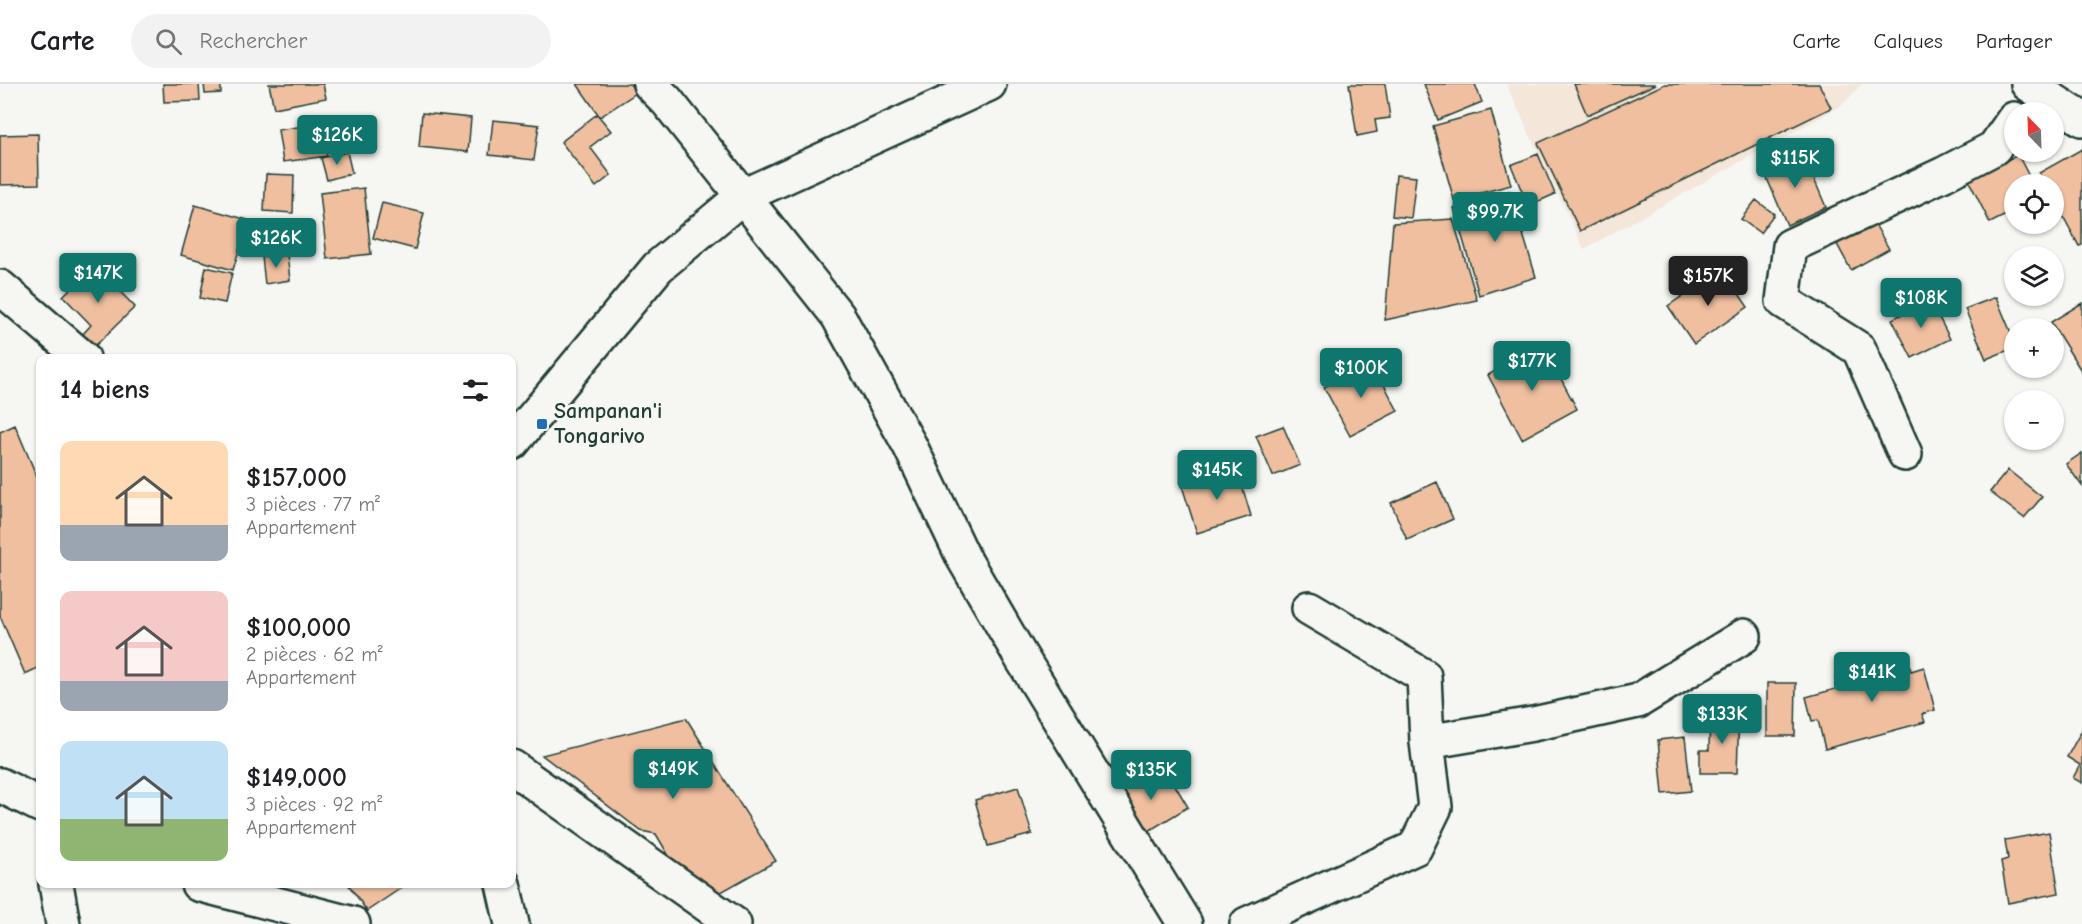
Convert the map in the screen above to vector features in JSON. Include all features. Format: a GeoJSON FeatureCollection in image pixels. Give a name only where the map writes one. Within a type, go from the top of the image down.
{"type":"FeatureCollection","features":[{"type":"Feature","properties":{"kind":"street"},"geometry":{"type":"LineString","coordinates":[[650,84],[667,101],[838,316],[910,446],[969,569],[1185,924]]}},
{"type":"Feature","properties":{"kind":"street"},"geometry":{"type":"LineString","coordinates":[[516,438],[658,267],[743,196],[989,84]]}},
{"type":"Feature","properties":{"kind":"street"},"geometry":{"type":"LineString","coordinates":[[2028,95],[2082,119]]}},
{"type":"Feature","properties":{"kind":"street"},"geometry":{"type":"LineString","coordinates":[[1905,454],[1859,349],[1783,301],[1790,246],[1994,148],[2004,134]]}},
{"type":"Feature","properties":{"kind":"street"},"geometry":{"type":"LineString","coordinates":[[0,287],[78,354]]}},
{"type":"Feature","properties":{"kind":"street"},"geometry":{"type":"LineString","coordinates":[[1247,924],[1415,848],[1436,807],[1426,742],[1424,676],[1309,608]]}},
{"type":"Feature","properties":{"kind":"street"},"geometry":{"type":"LineString","coordinates":[[1426,742],[1533,724],[1638,701],[1744,636]]}},
{"type":"Feature","properties":{"kind":"street"},"geometry":{"type":"LineString","coordinates":[[516,770],[734,924]]}},
{"type":"Feature","properties":{"kind":"street"},"geometry":{"type":"LineString","coordinates":[[0,785],[36,803]]}},
{"type":"Feature","properties":{"kind":"street"},"geometry":{"type":"LineString","coordinates":[[57,888],[63,924]]}},
{"type":"Feature","properties":{"kind":"street"},"geometry":{"type":"LineString","coordinates":[[214,888],[353,924]]}},
{"type":"Feature","properties":{"kind":"street"},"geometry":{"type":"LineString","coordinates":[[504,888],[512,924]]}},
{"type":"Feature","properties":{"kind":"shaded area"},"geometry":{"type":"Polygon","coordinates":[[[1506,84],[1862,84],[1842,105],[1584,249],[1506,84]]]}},
{"type":"Feature","properties":{"kind":"building"},"geometry":{"type":"Polygon","coordinates":[[[163,84],[199,84],[200,101],[164,102],[163,84]]]}},
{"type":"Feature","properties":{"kind":"building"},"geometry":{"type":"Polygon","coordinates":[[[204,84],[221,84],[221,93],[205,94],[204,84]]]}},
{"type":"Feature","properties":{"kind":"building"},"geometry":{"type":"Polygon","coordinates":[[[269,84],[323,84],[326,98],[274,108],[269,84]]]}},
{"type":"Feature","properties":{"kind":"building"},"geometry":{"type":"Polygon","coordinates":[[[577,84],[630,84],[636,93],[600,117],[577,84]]]}},
{"type":"Feature","properties":{"kind":"building"},"geometry":{"type":"Polygon","coordinates":[[[1349,84],[1385,84],[1390,118],[1375,120],[1377,132],[1357,136],[1349,84]]]}},
{"type":"Feature","properties":{"kind":"building"},"geometry":{"type":"Polygon","coordinates":[[[1424,84],[1475,84],[1482,102],[1438,120],[1424,84]]]}},
{"type":"Feature","properties":{"kind":"building"},"geometry":{"type":"Polygon","coordinates":[[[1574,84],[1656,84],[1587,115],[1574,84]]]}},
{"type":"Feature","properties":{"kind":"building"},"geometry":{"type":"Polygon","coordinates":[[[1665,84],[1819,84],[1831,108],[1580,231],[1538,143],[1665,84]]]}},
{"type":"Feature","properties":{"kind":"building"},"geometry":{"type":"Polygon","coordinates":[[[1491,110],[1511,185],[1454,200],[1433,126],[1491,110]]]}},
{"type":"Feature","properties":{"kind":"building"},"geometry":{"type":"Polygon","coordinates":[[[422,113],[471,118],[468,152],[419,147],[422,113]]]}},
{"type":"Feature","properties":{"kind":"building"},"geometry":{"type":"Polygon","coordinates":[[[597,114],[611,131],[590,147],[611,175],[596,187],[561,142],[597,114]]]}},
{"type":"Feature","properties":{"kind":"building"},"geometry":{"type":"Polygon","coordinates":[[[493,120],[539,125],[534,160],[489,155],[493,120]]]}},
{"type":"Feature","properties":{"kind":"building"},"geometry":{"type":"Polygon","coordinates":[[[322,123],[327,156],[283,162],[278,130],[322,123]]]}},
{"type":"Feature","properties":{"kind":"building"},"geometry":{"type":"Polygon","coordinates":[[[38,134],[39,184],[0,185],[0,135],[38,134]]]}},
{"type":"Feature","properties":{"kind":"building"},"geometry":{"type":"Polygon","coordinates":[[[2082,149],[2082,245],[2079,246],[2064,218],[2064,174],[2039,173],[2059,162],[2064,162],[2064,159],[2082,149]]]}},
{"type":"Feature","properties":{"kind":"building"},"geometry":{"type":"Polygon","coordinates":[[[347,152],[352,173],[327,180],[321,158],[347,152]]]}},
{"type":"Feature","properties":{"kind":"building"},"geometry":{"type":"Polygon","coordinates":[[[1803,153],[1826,207],[1787,225],[1763,169],[1803,153]]]}},
{"type":"Feature","properties":{"kind":"building"},"geometry":{"type":"Polygon","coordinates":[[[1538,154],[1555,194],[1528,206],[1511,165],[1538,154]]]}},
{"type":"Feature","properties":{"kind":"building"},"geometry":{"type":"Polygon","coordinates":[[[2004,162],[2022,162],[2028,174],[2004,174],[2004,216],[1990,223],[1968,179],[2004,162]]]}},
{"type":"Feature","properties":{"kind":"building"},"geometry":{"type":"Polygon","coordinates":[[[266,174],[294,175],[293,213],[264,211],[266,174]]]}},
{"type":"Feature","properties":{"kind":"building"},"geometry":{"type":"Polygon","coordinates":[[[1396,175],[1416,177],[1411,218],[1392,216],[1396,175]]]}},
{"type":"Feature","properties":{"kind":"building"},"geometry":{"type":"Polygon","coordinates":[[[364,188],[371,254],[327,259],[320,193],[364,188]]]}},
{"type":"Feature","properties":{"kind":"building"},"geometry":{"type":"Polygon","coordinates":[[[1510,191],[1536,277],[1479,295],[1454,208],[1510,191]]]}},
{"type":"Feature","properties":{"kind":"building"},"geometry":{"type":"Polygon","coordinates":[[[1756,200],[1774,214],[1760,233],[1741,219],[1756,200]]]}},
{"type":"Feature","properties":{"kind":"building"},"geometry":{"type":"Polygon","coordinates":[[[382,203],[424,213],[415,249],[373,238],[382,203]]]}},
{"type":"Feature","properties":{"kind":"building"},"geometry":{"type":"Polygon","coordinates":[[[195,205],[248,220],[233,270],[181,255],[195,205]]]}},
{"type":"Feature","properties":{"kind":"building"},"geometry":{"type":"Polygon","coordinates":[[[1869,214],[1889,249],[1851,270],[1832,235],[1869,214]]]}},
{"type":"Feature","properties":{"kind":"building"},"geometry":{"type":"Polygon","coordinates":[[[1453,219],[1477,300],[1385,320],[1393,223],[1453,219]]]}},
{"type":"Feature","properties":{"kind":"building"},"geometry":{"type":"Polygon","coordinates":[[[287,254],[290,280],[265,284],[262,257],[287,254]]]}},
{"type":"Feature","properties":{"kind":"building"},"geometry":{"type":"Polygon","coordinates":[[[94,265],[135,307],[94,347],[82,335],[91,325],[63,296],[94,265]]]}},
{"type":"Feature","properties":{"kind":"building"},"geometry":{"type":"Polygon","coordinates":[[[206,267],[232,273],[225,303],[200,298],[206,267]]]}},
{"type":"Feature","properties":{"kind":"building"},"geometry":{"type":"Polygon","coordinates":[[[1722,269],[1748,307],[1694,344],[1668,306],[1722,269]]]}},
{"type":"Feature","properties":{"kind":"building"},"geometry":{"type":"Polygon","coordinates":[[[1996,297],[2005,318],[2004,352],[1986,359],[1965,309],[1996,297]]]}},
{"type":"Feature","properties":{"kind":"building"},"geometry":{"type":"Polygon","coordinates":[[[1930,300],[1950,339],[1912,358],[1892,319],[1930,300]]]}},
{"type":"Feature","properties":{"kind":"building"},"geometry":{"type":"Polygon","coordinates":[[[2082,303],[2082,372],[2064,343],[2064,318],[2058,318],[2082,303]]]}},
{"type":"Feature","properties":{"kind":"building"},"geometry":{"type":"Polygon","coordinates":[[[1543,345],[1577,409],[1522,439],[1488,375],[1543,345]]]}},
{"type":"Feature","properties":{"kind":"building"},"geometry":{"type":"Polygon","coordinates":[[[1372,362],[1398,411],[1350,436],[1324,387],[1372,362]]]}},
{"type":"Feature","properties":{"kind":"building"},"geometry":{"type":"Polygon","coordinates":[[[15,425],[36,475],[36,669],[25,674],[0,616],[0,432],[15,425]]]}},
{"type":"Feature","properties":{"kind":"building"},"geometry":{"type":"Polygon","coordinates":[[[1283,426],[1300,465],[1273,476],[1256,436],[1283,426]]]}},
{"type":"Feature","properties":{"kind":"building"},"geometry":{"type":"Polygon","coordinates":[[[2082,453],[2082,486],[2066,464],[2082,453]]]}},
{"type":"Feature","properties":{"kind":"building"},"geometry":{"type":"Polygon","coordinates":[[[1237,469],[1251,516],[1197,533],[1182,486],[1237,469]]]}},
{"type":"Feature","properties":{"kind":"building"},"geometry":{"type":"Polygon","coordinates":[[[2008,470],[2042,497],[2024,518],[1990,492],[2008,470]]]}},
{"type":"Feature","properties":{"kind":"building"},"geometry":{"type":"Polygon","coordinates":[[[1437,482],[1453,519],[1407,540],[1391,503],[1437,482]]]}},
{"type":"Feature","properties":{"kind":"building"},"geometry":{"type":"Polygon","coordinates":[[[1907,657],[1911,671],[1924,667],[1935,710],[1922,714],[1925,722],[1825,749],[1818,720],[1812,721],[1806,697],[1839,688],[1835,676],[1907,657]]]}},
{"type":"Feature","properties":{"kind":"building"},"geometry":{"type":"Polygon","coordinates":[[[1767,683],[1796,683],[1795,736],[1767,736],[1767,683]]]}},
{"type":"Feature","properties":{"kind":"building"},"geometry":{"type":"Polygon","coordinates":[[[1710,714],[1739,714],[1737,773],[1700,773],[1700,750],[1709,750],[1710,714]]]}},
{"type":"Feature","properties":{"kind":"building"},"geometry":{"type":"Polygon","coordinates":[[[686,718],[776,861],[716,895],[680,875],[656,834],[641,831],[542,755],[686,718]]]}},
{"type":"Feature","properties":{"kind":"building"},"geometry":{"type":"Polygon","coordinates":[[[2082,730],[2082,783],[2073,778],[2080,765],[2067,757],[2082,730]]]}},
{"type":"Feature","properties":{"kind":"building"},"geometry":{"type":"Polygon","coordinates":[[[1685,737],[1691,791],[1663,794],[1658,740],[1685,737]]]}},
{"type":"Feature","properties":{"kind":"building"},"geometry":{"type":"Polygon","coordinates":[[[1163,765],[1188,807],[1139,837],[1113,794],[1163,765]]]}},
{"type":"Feature","properties":{"kind":"building"},"geometry":{"type":"Polygon","coordinates":[[[1018,787],[1032,834],[988,846],[975,800],[1018,787]]]}},
{"type":"Feature","properties":{"kind":"building"},"geometry":{"type":"Polygon","coordinates":[[[2049,832],[2059,893],[2008,903],[2001,861],[2008,859],[2005,840],[2049,832]]]}},
{"type":"Feature","properties":{"kind":"building"},"geometry":{"type":"Polygon","coordinates":[[[351,888],[401,888],[367,911],[351,888]]]}},
{"type":"Feature","properties":{"kind":"place","name":"Sampanan'i Tongarivo"},"geometry":{"type":"Point","coordinates":[542,424]}}]}
